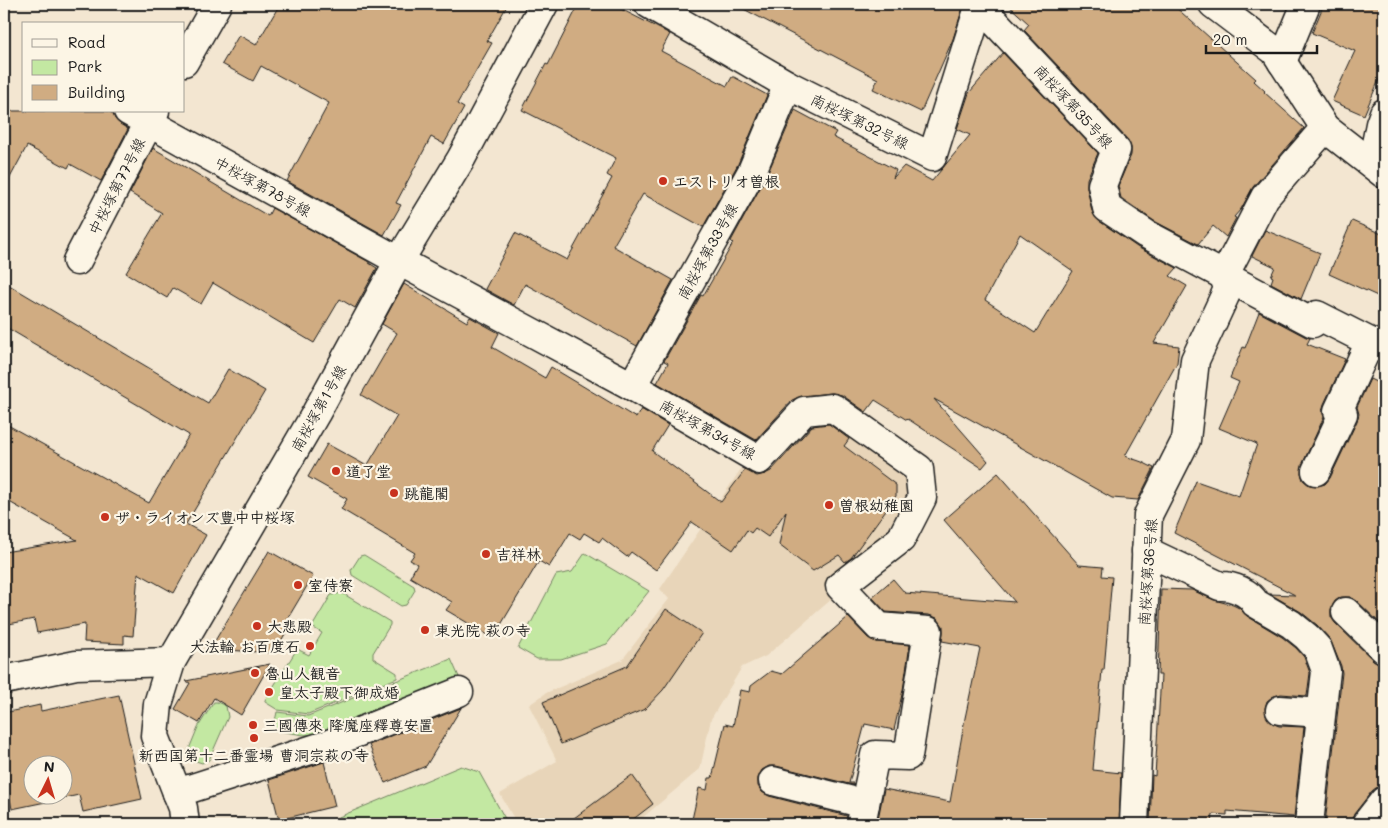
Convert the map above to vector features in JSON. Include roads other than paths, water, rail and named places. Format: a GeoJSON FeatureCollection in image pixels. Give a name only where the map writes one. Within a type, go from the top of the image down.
{"type":"FeatureCollection","features":[{"type":"Feature","properties":{"kind":"street"},"geometry":{"type":"LineString","coordinates":[[185,60],[217,4]]}},
{"type":"Feature","properties":{"kind":"street","name":"南桜塚第1号線"},"geometry":{"type":"LineString","coordinates":[[185,824],[183,808],[155,736],[158,704],[171,662],[316,413],[399,261],[461,160],[544,4]]}},
{"type":"Feature","properties":{"kind":"street","name":"南桜塚第32号線"},"geometry":{"type":"LineString","coordinates":[[649,4],[788,85],[932,157],[980,4]]}},
{"type":"Feature","properties":{"kind":"street","name":"南桜塚第35号線"},"geometry":{"type":"LineString","coordinates":[[980,4],[1116,150],[1102,185],[1107,208],[1146,234],[1224,276]]}},
{"type":"Feature","properties":{"kind":"street"},"geometry":{"type":"LineString","coordinates":[[1213,4],[1275,50],[1325,128],[1378,169]]}},
{"type":"Feature","properties":{"kind":"street"},"geometry":{"type":"LineString","coordinates":[[1282,62],[1306,4]]}},
{"type":"Feature","properties":{"kind":"street","name":"南桜塚第33号線"},"geometry":{"type":"LineString","coordinates":[[632,386],[752,171],[788,85]]}},
{"type":"Feature","properties":{"kind":"street"},"geometry":{"type":"LineString","coordinates":[[1378,169],[1380,124],[1384,113]]}},
{"type":"Feature","properties":{"kind":"street","name":"中桜塚第78号線"},"geometry":{"type":"LineString","coordinates":[[144,115],[399,261]]}},
{"type":"Feature","properties":{"kind":"street","name":"中桜塚第77号線"},"geometry":{"type":"LineString","coordinates":[[77,261],[144,115]]}},
{"type":"Feature","properties":{"kind":"street","name":"南桜塚第36号線"},"geometry":{"type":"LineString","coordinates":[[1134,824],[1148,515],[1186,440],[1195,360],[1228,289],[1224,276],[1265,197],[1325,128]]}},
{"type":"Feature","properties":{"kind":"street","name":"南桜塚第34号線"},"geometry":{"type":"LineString","coordinates":[[399,261],[632,386],[759,460],[804,411],[833,408],[919,469],[922,498],[902,539],[840,586],[879,627],[928,631],[908,756],[875,755],[863,814]]}},
{"type":"Feature","properties":{"kind":"street"},"geometry":{"type":"LineString","coordinates":[[1224,276],[1313,324],[1317,315],[1377,346],[1338,411],[1343,414],[1316,471]]}},
{"type":"Feature","properties":{"kind":"street"},"geometry":{"type":"LineString","coordinates":[[1146,551],[1220,586],[1228,586],[1252,597],[1255,603],[1291,624],[1318,649],[1326,671],[1309,824]]}},
{"type":"Feature","properties":{"kind":"street"},"geometry":{"type":"LineString","coordinates":[[1346,612],[1384,650]]}},
{"type":"Feature","properties":{"kind":"street"},"geometry":{"type":"LineString","coordinates":[[4,680],[76,665],[171,662]]}},
{"type":"Feature","properties":{"kind":"street"},"geometry":{"type":"LineString","coordinates":[[177,793],[329,744],[460,692]]}},
{"type":"Feature","properties":{"kind":"street"},"geometry":{"type":"LineString","coordinates":[[1280,710],[1321,713]]}},
{"type":"Feature","properties":{"kind":"street"},"geometry":{"type":"LineString","coordinates":[[773,781],[863,814]]}},
{"type":"Feature","properties":{"kind":"street"},"geometry":{"type":"LineString","coordinates":[[1366,824],[1384,801]]}},
{"type":"Feature","properties":{"kind":"place","name":"エストリオ曽根"},"geometry":{"type":"Point","coordinates":[663,181]}},
{"type":"Feature","properties":{"kind":"place","name":"道了堂"},"geometry":{"type":"Point","coordinates":[336,471]}},
{"type":"Feature","properties":{"kind":"place","name":"跳龍閣"},"geometry":{"type":"Point","coordinates":[394,493]}},
{"type":"Feature","properties":{"kind":"place","name":"曽根幼稚園"},"geometry":{"type":"Point","coordinates":[829,505]}},
{"type":"Feature","properties":{"kind":"place","name":"ザ・ライオンズ豊中中桜塚"},"geometry":{"type":"Point","coordinates":[105,517]}},
{"type":"Feature","properties":{"kind":"place","name":"吉祥林"},"geometry":{"type":"Point","coordinates":[486,554]}},
{"type":"Feature","properties":{"kind":"place","name":"室侍寮"},"geometry":{"type":"Point","coordinates":[298,585]}},
{"type":"Feature","properties":{"kind":"place","name":"大悲殿"},"geometry":{"type":"Point","coordinates":[257,626]}},
{"type":"Feature","properties":{"kind":"place","name":"東光院 萩の寺"},"geometry":{"type":"Point","coordinates":[425,630]}},
{"type":"Feature","properties":{"kind":"place","name":"大法輪 お百度石"},"geometry":{"type":"Point","coordinates":[310,646]}},
{"type":"Feature","properties":{"kind":"place","name":"魯山人観音"},"geometry":{"type":"Point","coordinates":[255,673]}},
{"type":"Feature","properties":{"kind":"place","name":"皇太子殿下御成婚"},"geometry":{"type":"Point","coordinates":[269,692]}},
{"type":"Feature","properties":{"kind":"place","name":"三國傳來 降魔座釋尊安置"},"geometry":{"type":"Point","coordinates":[253,725]}},
{"type":"Feature","properties":{"kind":"place","name":"新西国第十二番霊場 曹洞宗萩の寺"},"geometry":{"type":"Point","coordinates":[254,738]}}]}
